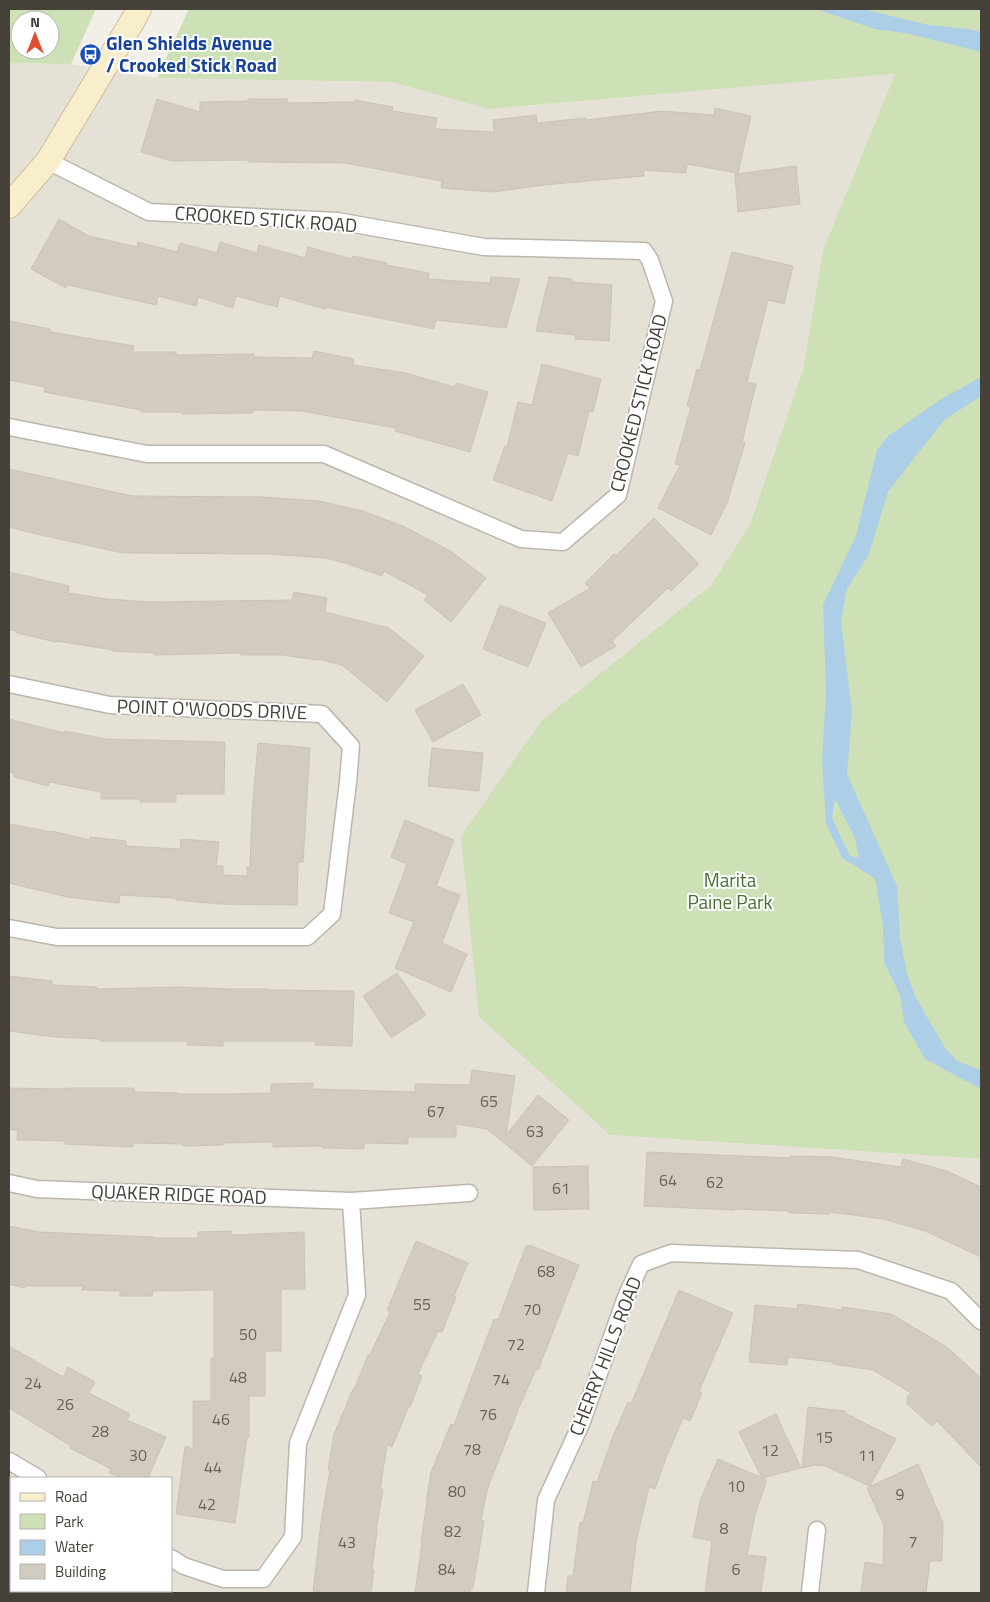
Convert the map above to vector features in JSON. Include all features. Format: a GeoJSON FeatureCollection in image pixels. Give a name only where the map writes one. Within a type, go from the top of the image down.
{"type":"FeatureCollection","features":[{"type":"Feature","properties":{"kind":"street"},"geometry":{"type":"LineString","coordinates":[[9,206],[48,161],[136,15]]}},
{"type":"Feature","properties":{"kind":"street","name":"CROOKED STICK ROAD"},"geometry":{"type":"LineString","coordinates":[[9,427],[147,454],[324,454],[521,539],[563,542],[618,496],[664,301],[650,260],[644,251],[484,247],[337,220],[149,212],[48,161]]}},
{"type":"Feature","properties":{"kind":"street","name":"POINT O'WOODS DRIVE"},"geometry":{"type":"LineString","coordinates":[[9,684],[110,705],[322,714],[351,746],[332,914],[307,938],[57,937],[9,928]]}},
{"type":"Feature","properties":{"kind":"street","name":"QUAKER RIDGE ROAD"},"geometry":{"type":"LineString","coordinates":[[9,1183],[37,1189],[351,1201],[468,1193]]}},
{"type":"Feature","properties":{"kind":"street"},"geometry":{"type":"LineString","coordinates":[[172,1559],[184,1566],[224,1579],[263,1579],[293,1538],[298,1443],[357,1295],[351,1201]]}},
{"type":"Feature","properties":{"kind":"street","name":"CHERRY HILLS ROAD"},"geometry":{"type":"LineString","coordinates":[[536,1593],[546,1500],[581,1424],[626,1297],[641,1264],[670,1253],[858,1260],[951,1291],[981,1321]]}},
{"type":"Feature","properties":{"kind":"street"},"geometry":{"type":"LineString","coordinates":[[9,1461],[36,1477]]}},
{"type":"Feature","properties":{"kind":"street"},"geometry":{"type":"LineString","coordinates":[[810,1593],[817,1530]]}},
{"type":"Feature","properties":{"kind":"shaded area"},"geometry":{"type":"Polygon","coordinates":[[[9,63],[71,64],[157,78],[391,82],[490,109],[895,74],[823,250],[803,369],[750,524],[711,585],[542,720],[610,1135],[981,1159],[981,1593],[9,1593],[9,63]]]}},
{"type":"Feature","properties":{"kind":"green space"},"geometry":{"type":"Polygon","coordinates":[[[9,9],[96,9],[71,64],[9,63],[9,9]]]}},
{"type":"Feature","properties":{"kind":"green space","name":"Marita Paine Park"},"geometry":{"type":"Polygon","coordinates":[[[189,9],[981,9],[981,1159],[610,1135],[479,1017],[461,836],[542,720],[711,585],[750,524],[803,369],[823,250],[895,74],[489,109],[391,82],[157,78],[189,9]]]}},
{"type":"Feature","properties":{"kind":"water"},"geometry":{"type":"Polygon","coordinates":[[[816,9],[862,9],[929,25],[981,32],[981,52],[910,34],[875,29],[816,9]]]}},
{"type":"Feature","properties":{"kind":"water"},"geometry":{"type":"Polygon","coordinates":[[[981,377],[981,396],[944,420],[888,492],[869,554],[847,589],[841,621],[852,712],[847,774],[897,886],[900,937],[907,974],[915,996],[945,1048],[957,1061],[981,1070],[981,1089],[925,1059],[904,1022],[900,995],[884,962],[883,927],[876,883],[873,877],[842,858],[826,824],[822,761],[826,690],[823,605],[856,536],[877,450],[888,436],[943,398],[981,377]],[[835,799],[832,818],[850,856],[859,858],[855,838],[835,799]]]}},
{"type":"Feature","properties":{"kind":"building"},"geometry":{"type":"Polygon","coordinates":[[[157,99],[200,112],[200,102],[248,101],[248,99],[287,99],[287,103],[355,102],[355,100],[393,107],[392,111],[437,118],[435,129],[494,132],[493,120],[536,115],[537,123],[586,118],[586,120],[662,111],[714,115],[715,108],[751,116],[738,173],[687,164],[686,173],[644,170],[644,176],[544,185],[493,192],[441,188],[442,181],[345,163],[248,162],[248,160],[172,161],[141,152],[157,99]]]}},
{"type":"Feature","properties":{"kind":"building"},"geometry":{"type":"Polygon","coordinates":[[[796,166],[800,204],[738,212],[735,174],[796,166]]]}},
{"type":"Feature","properties":{"kind":"building"},"geometry":{"type":"Polygon","coordinates":[[[59,219],[89,236],[137,247],[138,242],[177,252],[180,243],[217,253],[220,242],[257,253],[259,245],[305,258],[308,247],[352,259],[353,256],[387,263],[386,265],[429,273],[428,279],[490,283],[491,277],[520,279],[506,328],[436,320],[434,329],[325,307],[325,309],[280,296],[277,307],[236,296],[233,308],[198,297],[196,306],[158,296],[156,305],[68,285],[66,288],[31,269],[59,219]]]}},
{"type":"Feature","properties":{"kind":"building"},"geometry":{"type":"Polygon","coordinates":[[[732,252],[793,266],[784,304],[768,300],[747,382],[756,384],[742,442],[745,443],[727,503],[711,535],[658,508],[680,465],[675,464],[691,407],[687,406],[697,369],[700,370],[732,252]]]}},
{"type":"Feature","properties":{"kind":"building"},"geometry":{"type":"Polygon","coordinates":[[[549,277],[572,279],[572,282],[612,285],[609,341],[575,339],[576,335],[536,331],[549,277]]]}},
{"type":"Feature","properties":{"kind":"building"},"geometry":{"type":"Polygon","coordinates":[[[9,321],[50,329],[50,332],[134,346],[133,352],[176,352],[176,355],[254,354],[254,357],[312,358],[314,351],[354,359],[353,365],[406,373],[454,387],[456,383],[488,392],[470,452],[395,431],[396,428],[301,411],[253,410],[253,413],[182,414],[182,412],[141,412],[141,410],[44,392],[45,387],[9,380],[9,321]]]}},
{"type":"Feature","properties":{"kind":"building"},"geometry":{"type":"Polygon","coordinates":[[[542,364],[601,379],[593,412],[589,411],[578,456],[568,453],[552,501],[493,480],[505,446],[507,447],[518,402],[532,405],[542,364]]]}},
{"type":"Feature","properties":{"kind":"building"},"geometry":{"type":"Polygon","coordinates":[[[9,469],[132,496],[262,497],[319,501],[363,511],[403,526],[452,552],[486,578],[451,622],[424,600],[428,595],[384,571],[382,576],[325,558],[269,554],[123,553],[28,532],[9,527],[9,469]]]}},
{"type":"Feature","properties":{"kind":"building"},"geometry":{"type":"Polygon","coordinates":[[[654,518],[699,564],[671,591],[668,588],[612,641],[616,646],[581,667],[548,613],[590,588],[585,583],[614,554],[616,556],[654,518]]]}},
{"type":"Feature","properties":{"kind":"building"},"geometry":{"type":"Polygon","coordinates":[[[9,572],[69,586],[68,593],[107,599],[150,602],[292,600],[294,592],[327,598],[325,612],[389,628],[424,656],[387,702],[342,665],[317,659],[283,655],[241,655],[241,653],[155,655],[155,653],[113,651],[56,642],[9,630],[9,572]]]}},
{"type":"Feature","properties":{"kind":"building"},"geometry":{"type":"Polygon","coordinates":[[[500,605],[546,623],[528,667],[483,649],[500,605]]]}},
{"type":"Feature","properties":{"kind":"building"},"geometry":{"type":"Polygon","coordinates":[[[463,684],[481,715],[433,742],[415,710],[463,684]]]}},
{"type":"Feature","properties":{"kind":"building"},"geometry":{"type":"Polygon","coordinates":[[[9,719],[64,733],[65,731],[106,739],[225,742],[224,794],[176,794],[176,802],[140,802],[140,799],[101,799],[101,792],[49,782],[48,786],[14,777],[14,773],[9,772],[9,719]]]}},
{"type":"Feature","properties":{"kind":"building"},"geometry":{"type":"Polygon","coordinates":[[[258,743],[310,748],[303,862],[298,862],[297,905],[220,904],[176,900],[176,898],[120,895],[119,903],[67,897],[9,883],[9,835],[11,824],[90,840],[90,837],[126,841],[126,846],[180,849],[181,839],[219,842],[216,866],[223,866],[223,875],[247,876],[247,867],[250,867],[258,743]]]}},
{"type":"Feature","properties":{"kind":"building"},"geometry":{"type":"Polygon","coordinates":[[[432,748],[483,753],[479,791],[428,786],[432,748]]]}},
{"type":"Feature","properties":{"kind":"building"},"geometry":{"type":"Polygon","coordinates":[[[405,820],[454,840],[436,886],[460,895],[442,943],[467,954],[451,992],[395,968],[414,922],[389,913],[407,864],[391,857],[405,820]]]}},
{"type":"Feature","properties":{"kind":"building"},"geometry":{"type":"Polygon","coordinates":[[[397,973],[426,1015],[391,1038],[363,996],[397,973]]]}},
{"type":"Feature","properties":{"kind":"building"},"geometry":{"type":"Polygon","coordinates":[[[9,976],[52,981],[52,985],[97,987],[97,989],[179,987],[354,991],[352,1046],[315,1045],[315,1041],[223,1041],[223,1046],[187,1045],[187,1041],[101,1041],[101,1039],[55,1037],[9,1031],[9,976]]]}},
{"type":"Feature","properties":{"kind":"building"},"geometry":{"type":"Polygon","coordinates":[[[472,1070],[515,1076],[506,1135],[538,1095],[569,1120],[532,1166],[487,1129],[456,1124],[456,1137],[408,1137],[408,1144],[364,1143],[364,1149],[322,1148],[322,1146],[273,1147],[273,1142],[183,1146],[183,1144],[133,1143],[133,1147],[65,1144],[65,1141],[17,1140],[18,1130],[9,1130],[9,1088],[134,1088],[134,1092],[227,1094],[271,1093],[271,1084],[313,1083],[313,1089],[415,1092],[415,1084],[470,1085],[472,1070]]]}},
{"type":"Feature","properties":{"kind":"building"},"geometry":{"type":"Polygon","coordinates":[[[647,1152],[790,1158],[790,1156],[832,1157],[901,1167],[903,1159],[947,1171],[981,1187],[981,1257],[925,1231],[883,1219],[830,1212],[830,1214],[789,1213],[789,1211],[644,1206],[647,1152]]]}},
{"type":"Feature","properties":{"kind":"building"},"geometry":{"type":"Polygon","coordinates":[[[588,1166],[589,1209],[534,1210],[533,1167],[588,1166]]]}},
{"type":"Feature","properties":{"kind":"building"},"geometry":{"type":"Polygon","coordinates":[[[9,1226],[39,1232],[154,1238],[198,1238],[198,1232],[231,1231],[231,1235],[304,1232],[305,1289],[281,1289],[281,1351],[265,1351],[265,1396],[249,1396],[249,1437],[247,1437],[235,1523],[176,1514],[185,1446],[193,1449],[193,1401],[211,1401],[211,1358],[214,1358],[214,1290],[153,1291],[152,1296],[120,1296],[120,1291],[82,1290],[83,1286],[25,1286],[25,1288],[9,1284],[9,1226]]]}},
{"type":"Feature","properties":{"kind":"building"},"geometry":{"type":"Polygon","coordinates":[[[416,1241],[468,1263],[442,1332],[438,1331],[418,1374],[422,1376],[410,1407],[392,1447],[387,1445],[380,1489],[383,1489],[376,1531],[371,1593],[326,1593],[313,1591],[334,1434],[368,1355],[370,1355],[390,1312],[387,1310],[416,1241]]]}},
{"type":"Feature","properties":{"kind":"building"},"geometry":{"type":"Polygon","coordinates":[[[526,1246],[532,1246],[579,1265],[538,1370],[536,1369],[521,1403],[487,1490],[481,1520],[484,1521],[473,1588],[471,1588],[470,1593],[415,1593],[431,1472],[451,1424],[454,1425],[494,1319],[498,1320],[526,1246]]]}},
{"type":"Feature","properties":{"kind":"building"},"geometry":{"type":"Polygon","coordinates":[[[679,1290],[733,1313],[699,1391],[702,1393],[690,1421],[683,1418],[655,1489],[649,1487],[636,1542],[630,1593],[566,1593],[568,1576],[573,1576],[580,1522],[583,1523],[593,1481],[597,1482],[613,1436],[628,1402],[631,1404],[679,1290]]]}},
{"type":"Feature","properties":{"kind":"building"},"geometry":{"type":"Polygon","coordinates":[[[798,1304],[842,1310],[842,1307],[891,1314],[947,1347],[981,1378],[981,1467],[937,1421],[932,1426],[907,1404],[907,1397],[911,1393],[873,1370],[833,1364],[833,1362],[788,1357],[787,1365],[749,1362],[755,1305],[797,1309],[798,1304]]]}},
{"type":"Feature","properties":{"kind":"building"},"geometry":{"type":"Polygon","coordinates":[[[9,1346],[63,1377],[68,1367],[95,1382],[89,1393],[130,1414],[127,1420],[166,1437],[148,1477],[119,1477],[109,1473],[111,1469],[70,1448],[71,1446],[9,1408],[9,1346]]]}},
{"type":"Feature","properties":{"kind":"building"},"geometry":{"type":"Polygon","coordinates":[[[808,1407],[845,1411],[845,1413],[896,1439],[870,1486],[825,1466],[814,1465],[802,1468],[808,1407]]]}},
{"type":"Feature","properties":{"kind":"building"},"geometry":{"type":"Polygon","coordinates":[[[776,1414],[801,1468],[762,1478],[739,1432],[776,1414]]]}},
{"type":"Feature","properties":{"kind":"building"},"geometry":{"type":"Polygon","coordinates":[[[718,1459],[767,1480],[755,1515],[747,1555],[766,1557],[761,1593],[705,1593],[712,1541],[693,1537],[700,1501],[718,1459]]]}},
{"type":"Feature","properties":{"kind":"building"},"geometry":{"type":"Polygon","coordinates":[[[918,1464],[943,1523],[942,1561],[930,1561],[926,1593],[861,1593],[865,1562],[883,1565],[884,1526],[867,1488],[918,1464]]]}},
{"type":"Feature","properties":{"kind":"place","name":"Glen Shields Avenue / Crooked Stick Road"},"geometry":{"type":"Point","coordinates":[90,54]}}]}
